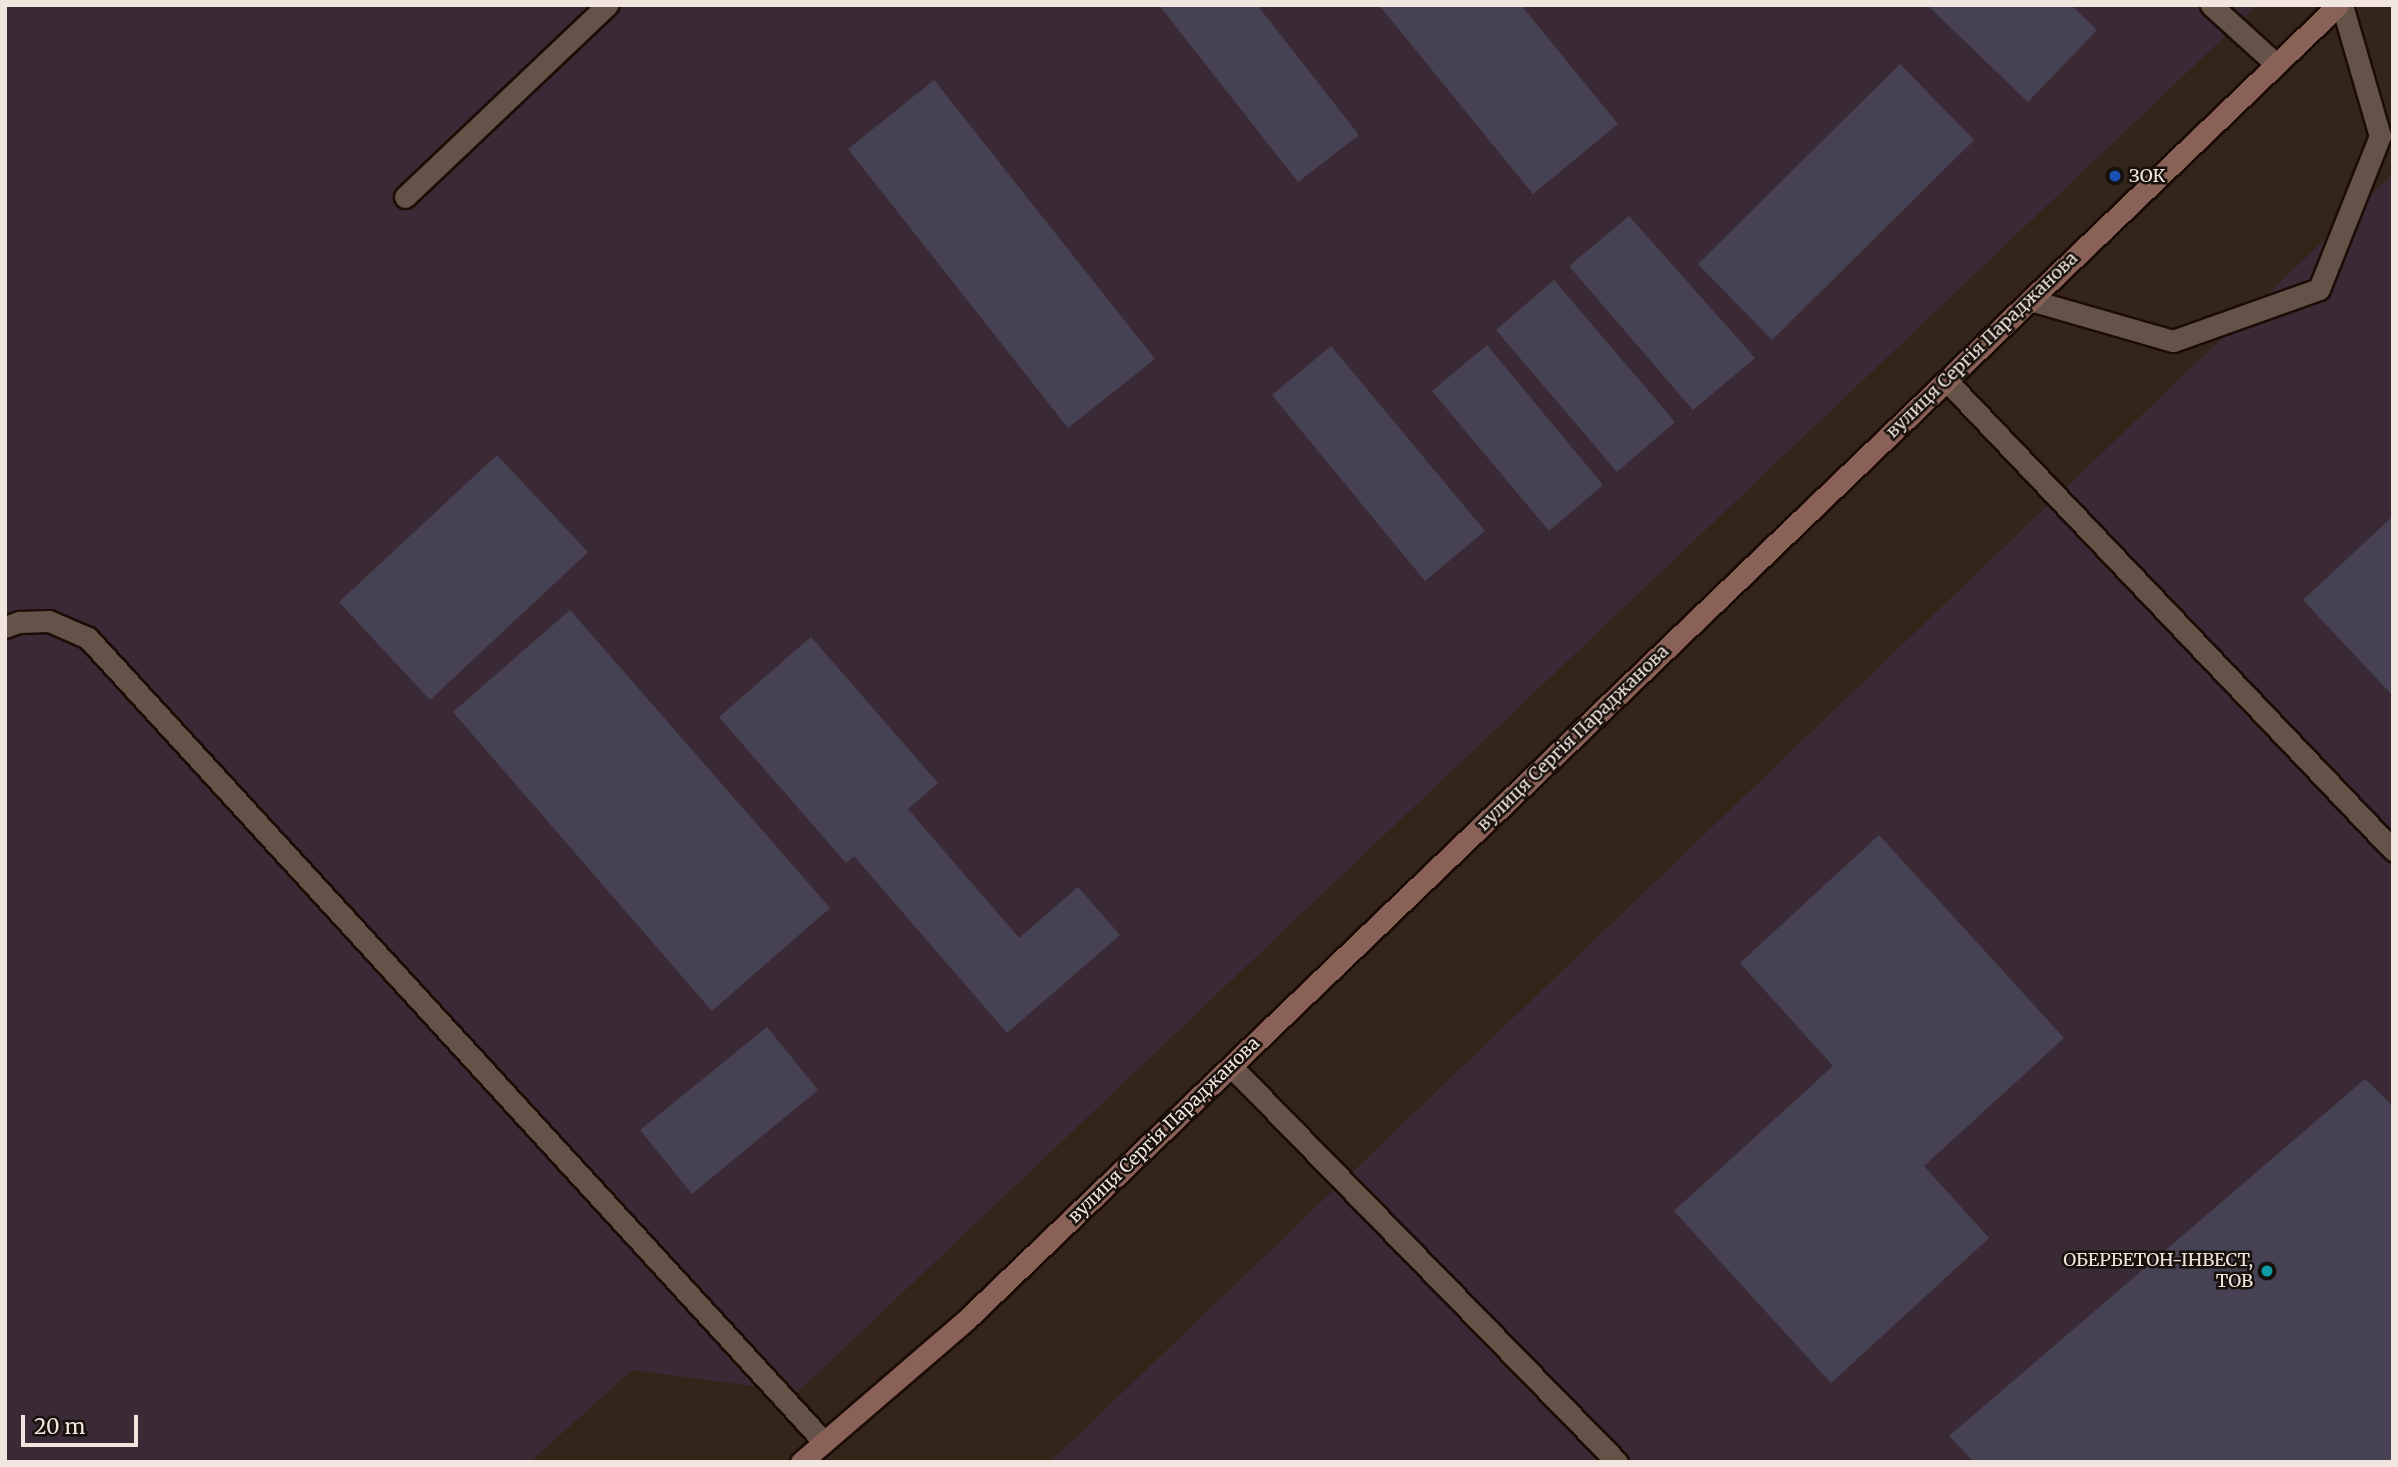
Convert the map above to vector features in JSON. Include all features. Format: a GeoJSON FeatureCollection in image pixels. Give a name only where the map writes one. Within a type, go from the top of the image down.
{"type":"FeatureCollection","features":[{"type":"Feature","properties":{"kind":"main road","name":"вулиця Сергія Параджанова"},"geometry":{"type":"LineString","coordinates":[[801,1462],[966,1320],[2340,5]]}},
{"type":"Feature","properties":{"kind":"lane"},"geometry":{"type":"LineString","coordinates":[[405,197],[607,5]]}},
{"type":"Feature","properties":{"kind":"lane"},"geometry":{"type":"LineString","coordinates":[[2211,5],[2276,64]]}},
{"type":"Feature","properties":{"kind":"lane"},"geometry":{"type":"LineString","coordinates":[[2030,300],[2173,341],[2319,289],[2380,136],[2340,5]]}},
{"type":"Feature","properties":{"kind":"lane"},"geometry":{"type":"LineString","coordinates":[[1946,380],[2393,850]]}},
{"type":"Feature","properties":{"kind":"lane"},"geometry":{"type":"LineString","coordinates":[[5,627],[19,622],[48,621],[88,638],[824,1442]]}},
{"type":"Feature","properties":{"kind":"lane"},"geometry":{"type":"LineString","coordinates":[[1231,1066],[1617,1462]]}},
{"type":"Feature","properties":{"kind":"shaded area"},"geometry":{"type":"Polygon","coordinates":[[[5,5],[2258,5],[798,1392],[632,1370],[530,1462],[5,1462],[5,5]]]}},
{"type":"Feature","properties":{"kind":"shaded area"},"geometry":{"type":"Polygon","coordinates":[[[2393,174],[2393,1462],[1050,1462],[2393,174]]]}},
{"type":"Feature","properties":{"kind":"building"},"geometry":{"type":"Polygon","coordinates":[[[1159,5],[1257,5],[1359,135],[1298,182],[1159,5]]]}},
{"type":"Feature","properties":{"kind":"building"},"geometry":{"type":"Polygon","coordinates":[[[1379,5],[1521,5],[1618,124],[1533,194],[1379,5]]]}},
{"type":"Feature","properties":{"kind":"building"},"geometry":{"type":"Polygon","coordinates":[[[1927,5],[2071,5],[2097,30],[2028,102],[1927,5]]]}},
{"type":"Feature","properties":{"kind":"building"},"geometry":{"type":"Polygon","coordinates":[[[1900,64],[1974,140],[1772,340],[1698,264],[1900,64]]]}},
{"type":"Feature","properties":{"kind":"building"},"geometry":{"type":"Polygon","coordinates":[[[934,80],[1155,359],[1068,428],[848,149],[934,80]]]}},
{"type":"Feature","properties":{"kind":"building"},"geometry":{"type":"Polygon","coordinates":[[[1629,216],[1755,358],[1693,410],[1569,266],[1629,216]]]}},
{"type":"Feature","properties":{"kind":"building"},"geometry":{"type":"Polygon","coordinates":[[[1554,280],[1675,422],[1617,472],[1496,330],[1554,280]]]}},
{"type":"Feature","properties":{"kind":"building"},"geometry":{"type":"Polygon","coordinates":[[[1487,345],[1603,485],[1549,531],[1432,391],[1487,345]]]}},
{"type":"Feature","properties":{"kind":"building"},"geometry":{"type":"Polygon","coordinates":[[[1331,346],[1485,531],[1425,581],[1272,395],[1331,346]]]}},
{"type":"Feature","properties":{"kind":"building"},"geometry":{"type":"Polygon","coordinates":[[[497,455],[588,552],[430,700],[339,602],[497,455]]]}},
{"type":"Feature","properties":{"kind":"building"},"geometry":{"type":"Polygon","coordinates":[[[2393,516],[2393,696],[2303,600],[2393,516]]]}},
{"type":"Feature","properties":{"kind":"building"},"geometry":{"type":"Polygon","coordinates":[[[570,610],[830,908],[712,1011],[453,712],[570,610]]]}},
{"type":"Feature","properties":{"kind":"building"},"geometry":{"type":"Polygon","coordinates":[[[811,637],[938,783],[908,809],[1019,938],[1078,887],[1120,935],[1007,1033],[854,856],[846,863],[719,717],[811,637]]]}},
{"type":"Feature","properties":{"kind":"building"},"geometry":{"type":"Polygon","coordinates":[[[1879,835],[2064,1038],[1924,1166],[1989,1238],[1831,1383],[1674,1211],[1833,1066],[1740,963],[1879,835]]]}},
{"type":"Feature","properties":{"kind":"building"},"geometry":{"type":"Polygon","coordinates":[[[767,1027],[818,1090],[692,1194],[640,1130],[767,1027]]]}},
{"type":"Feature","properties":{"kind":"building","name":"ОБЕРБЕТОН-ІНВЕСТ, ТОВ"},"geometry":{"type":"Polygon","coordinates":[[[2365,1079],[2393,1106],[2393,1462],[1974,1462],[1949,1436],[2365,1079]]]}},
{"type":"Feature","properties":{"kind":"place","name":"ЗОК"},"geometry":{"type":"Point","coordinates":[2115,176]}},
{"type":"Feature","properties":{"kind":"place","name":"ОБЕРБЕТОН-ІНВЕСТ, ТОВ"},"geometry":{"type":"Point","coordinates":[2267,1271]}}]}
